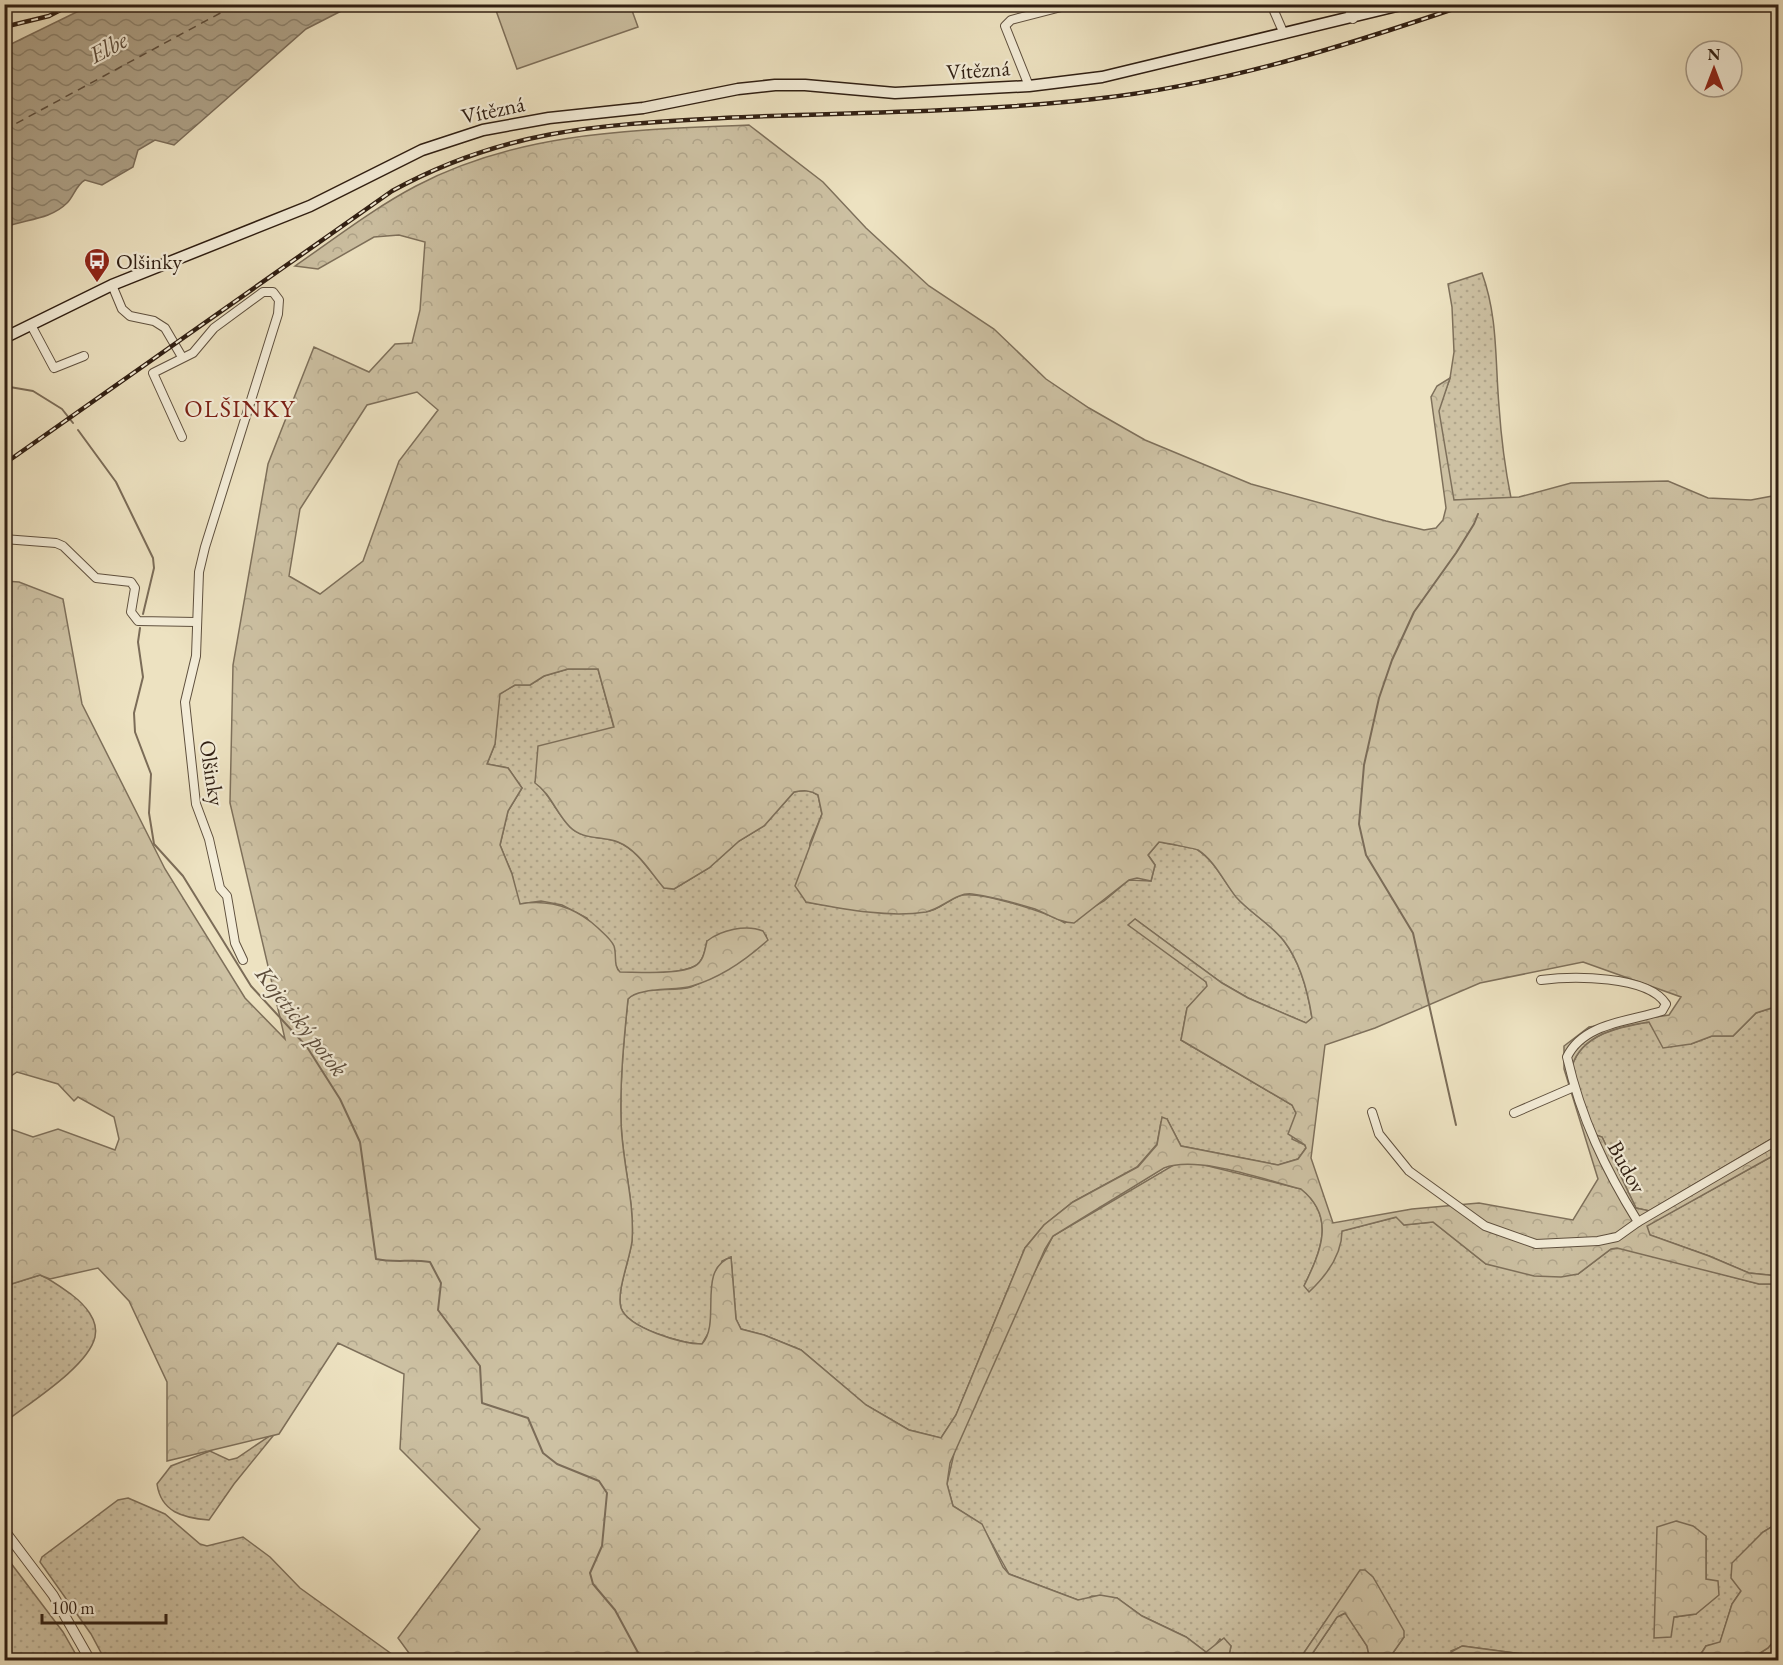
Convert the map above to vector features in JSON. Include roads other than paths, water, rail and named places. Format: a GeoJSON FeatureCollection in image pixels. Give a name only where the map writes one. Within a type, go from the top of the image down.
{"type":"FeatureCollection","features":[{"type":"Feature","properties":{"kind":"main road","name":"Vítězná"},"geometry":{"type":"LineString","coordinates":[[4,338],[112,285],[310,206],[422,150],[483,130],[549,118],[643,108],[738,89],[775,85],[805,85],[895,93],[1029,86],[1102,77],[1353,19],[1406,4]]}},
{"type":"Feature","properties":{"kind":"street","name":"Vítězná"},"geometry":{"type":"LineString","coordinates":[[1029,86],[1005,26],[1011,20],[1073,4]]}},
{"type":"Feature","properties":{"kind":"street"},"geometry":{"type":"LineString","coordinates":[[1271,4],[1284,34]]}},
{"type":"Feature","properties":{"kind":"street"},"geometry":{"type":"LineString","coordinates":[[1347,4],[1353,19]]}},
{"type":"Feature","properties":{"kind":"street"},"geometry":{"type":"LineString","coordinates":[[112,285],[122,309],[130,316],[154,321],[165,328],[182,357]]}},
{"type":"Feature","properties":{"kind":"street","name":"Olšinky"},"geometry":{"type":"LineString","coordinates":[[182,437],[153,373],[193,353],[214,328],[263,292],[273,292],[279,300],[278,314],[265,360],[234,447],[199,572],[196,656],[185,702],[195,804],[209,839],[220,888],[227,896],[235,943],[243,960]]}},
{"type":"Feature","properties":{"kind":"street"},"geometry":{"type":"LineString","coordinates":[[31,325],[54,368],[84,356]]}},
{"type":"Feature","properties":{"kind":"street"},"geometry":{"type":"LineString","coordinates":[[4,539],[56,543],[63,546],[96,578],[131,582],[135,588],[131,612],[138,621],[196,622]]}},
{"type":"Feature","properties":{"kind":"street","name":"Budov"},"geometry":{"type":"LineString","coordinates":[[1372,1112],[1379,1134],[1409,1171],[1485,1226],[1536,1244],[1608,1239],[1617,1237],[1638,1222],[1593,1144],[1574,1087],[1567,1057],[1580,1040],[1599,1028],[1662,1011],[1666,1004],[1661,996],[1638,984],[1564,977],[1540,980]]}},
{"type":"Feature","properties":{"kind":"street"},"geometry":{"type":"LineString","coordinates":[[1514,1113],[1574,1087]]}},
{"type":"Feature","properties":{"kind":"street"},"geometry":{"type":"LineString","coordinates":[[1638,1222],[1779,1140]]}},
{"type":"Feature","properties":{"kind":"street"},"geometry":{"type":"LineString","coordinates":[[4,1530],[52,1595],[90,1660]]}},
{"type":"Feature","properties":{"kind":"water","name":"Elbe"},"geometry":{"type":"Polygon","coordinates":[[[93,4],[353,5],[306,29],[174,145],[155,140],[138,150],[133,167],[102,185],[85,180],[60,209],[45,216],[5,227],[5,47],[93,4]]]}},
{"type":"Feature","properties":{"kind":"waterway","name":"Kojetický potok"},"geometry":{"type":"LineString","coordinates":[[4,386],[33,391],[62,409],[73,423]]}},
{"type":"Feature","properties":{"kind":"waterway","name":"Kojetický potok"},"geometry":{"type":"LineString","coordinates":[[78,430],[116,482],[153,558],[154,568],[143,614]]}},
{"type":"Feature","properties":{"kind":"waterway"},"geometry":{"type":"LineString","coordinates":[[1456,1125],[1413,933],[1366,855],[1359,824],[1364,765],[1379,698],[1392,660],[1414,612],[1456,553],[1478,514]]}},
{"type":"Feature","properties":{"kind":"waterway","name":"Kojetický potok"},"geometry":{"type":"LineString","coordinates":[[140,628],[138,642],[143,677],[134,713],[135,732],[151,774],[149,813],[154,844],[183,876],[251,986],[307,1047],[340,1099],[360,1142],[376,1259],[430,1262],[441,1283],[438,1310],[480,1366],[482,1403],[528,1418],[543,1453],[557,1464],[599,1481],[607,1493],[602,1546],[590,1573],[593,1584],[615,1610],[642,1660]]}},
{"type":"Feature","properties":{"kind":"railway"},"geometry":{"type":"LineString","coordinates":[[4,11],[32,4]]}},
{"type":"Feature","properties":{"kind":"railway"},"geometry":{"type":"LineString","coordinates":[[4,27],[49,16],[72,4]]}},
{"type":"Feature","properties":{"kind":"railway"},"geometry":{"type":"LineString","coordinates":[[4,464],[392,191],[434,170],[474,154],[553,134],[635,124],[723,118],[1001,107],[1142,93],[1237,74],[1283,62],[1376,35],[1468,4]]}},
{"type":"Feature","properties":{"kind":"place","name":"Olšinky"},"geometry":{"type":"Point","coordinates":[97,284]}},
{"type":"Feature","properties":{"kind":"district","name":"OLŠINKY"},"geometry":{"type":"Point","coordinates":[240,408]}}]}
